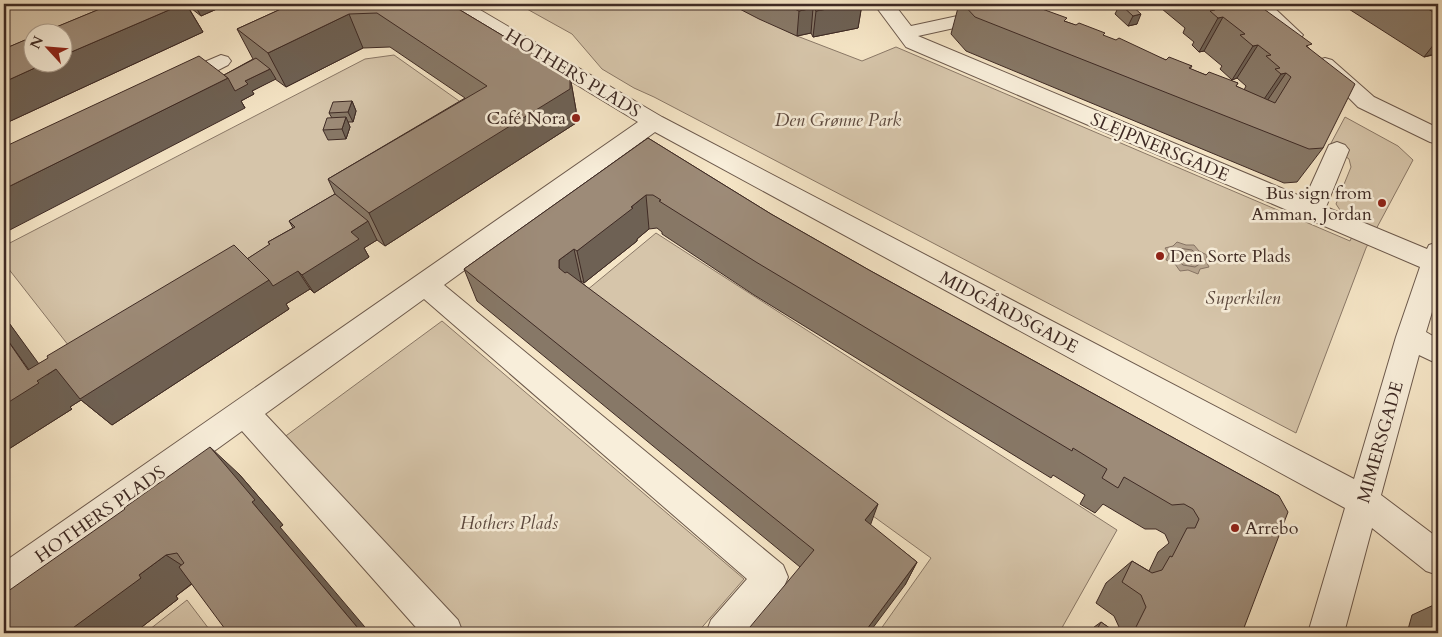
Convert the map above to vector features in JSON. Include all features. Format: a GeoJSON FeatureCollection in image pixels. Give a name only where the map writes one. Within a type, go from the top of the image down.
{"type":"FeatureCollection","features":[{"type":"Feature","properties":{"kind":"street","name":"HOTHERS PLADS"},"geometry":{"type":"LineString","coordinates":[[4,582],[654,122],[457,4]]}},
{"type":"Feature","properties":{"kind":"street"},"geometry":{"type":"LineString","coordinates":[[884,4],[910,38],[1038,4]]}},
{"type":"Feature","properties":{"kind":"street"},"geometry":{"type":"LineString","coordinates":[[1259,4],[1366,102],[1438,137]]}},
{"type":"Feature","properties":{"kind":"street","name":"SLEJPNERSGADE"},"geometry":{"type":"LineString","coordinates":[[910,38],[1312,210],[1436,257]]}},
{"type":"Feature","properties":{"kind":"street"},"geometry":{"type":"LineString","coordinates":[[162,89],[221,61]]}},
{"type":"Feature","properties":{"kind":"street","name":"MIDGÅRDSGADE"},"geometry":{"type":"LineString","coordinates":[[654,122],[1363,501],[1438,559]]}},
{"type":"Feature","properties":{"kind":"street"},"geometry":{"type":"LineString","coordinates":[[1312,210],[1336,150]]}},
{"type":"Feature","properties":{"kind":"street","name":"MIMERSGADE"},"geometry":{"type":"LineString","coordinates":[[1326,633],[1410,337],[1436,257]]}},
{"type":"Feature","properties":{"kind":"street"},"geometry":{"type":"LineString","coordinates":[[424,284],[771,576],[724,633]]}},
{"type":"Feature","properties":{"kind":"street"},"geometry":{"type":"LineString","coordinates":[[1410,337],[1438,352]]}},
{"type":"Feature","properties":{"kind":"street"},"geometry":{"type":"LineString","coordinates":[[244,412],[445,633]]}},
{"type":"Feature","properties":{"kind":"green space"},"geometry":{"type":"Polygon","coordinates":[[[119,4],[72,27],[72,22],[22,22],[22,70],[4,83],[4,5],[119,4]]]}},
{"type":"Feature","properties":{"kind":"green space","name":"Superkilen"},"geometry":{"type":"Polygon","coordinates":[[[518,4],[733,4],[797,36],[862,61],[896,47],[1350,241],[1358,224],[1342,213],[1336,204],[1351,167],[1349,159],[1330,145],[1345,117],[1398,146],[1413,160],[1366,248],[1296,433],[634,88],[602,69],[572,34],[518,4]]]}},
{"type":"Feature","properties":{"kind":"green space"},"geometry":{"type":"Polygon","coordinates":[[[394,55],[486,120],[83,364],[4,263],[4,246],[365,59],[394,55]]]}},
{"type":"Feature","properties":{"kind":"green space"},"geometry":{"type":"Polygon","coordinates":[[[656,233],[1117,530],[1059,633],[878,633],[931,558],[575,300],[656,233]]]}},
{"type":"Feature","properties":{"kind":"green space","name":"Hothers Plads"},"geometry":{"type":"Polygon","coordinates":[[[442,321],[744,579],[697,633],[460,633],[283,438],[442,321]]]}},
{"type":"Feature","properties":{"kind":"green space"},"geometry":{"type":"Polygon","coordinates":[[[187,600],[212,633],[145,633],[187,600]]]}},
{"type":"Feature","properties":{"kind":"water"},"geometry":{"type":"Polygon","coordinates":[[[1177,242],[1194,245],[1199,251],[1207,255],[1206,261],[1209,267],[1200,269],[1198,274],[1188,270],[1180,271],[1175,264],[1166,260],[1169,254],[1165,248],[1173,246],[1177,242]]]}},
{"type":"Feature","properties":{"kind":"building"},"geometry":{"type":"Polygon","coordinates":[[[112,4],[183,4],[72,52],[72,22],[68,22],[112,4]]]}},
{"type":"Feature","properties":{"kind":"building"},"geometry":{"type":"Polygon","coordinates":[[[292,4],[450,4],[570,76],[570,89],[369,213],[328,179],[487,86],[377,13],[349,14],[268,53],[237,29],[292,4]]]}},
{"type":"Feature","properties":{"kind":"building"},"geometry":{"type":"Polygon","coordinates":[[[783,4],[855,4],[816,11],[813,8],[799,11],[783,4]]]}},
{"type":"Feature","properties":{"kind":"building"},"geometry":{"type":"Polygon","coordinates":[[[963,4],[1020,4],[1032,8],[1034,6],[1067,18],[1064,21],[1076,25],[1079,23],[1105,33],[1103,35],[1116,40],[1119,38],[1166,60],[1169,57],[1192,66],[1189,68],[1206,75],[1209,72],[1238,83],[1236,86],[1275,103],[1291,77],[1286,73],[1281,74],[1275,69],[1280,68],[1266,56],[1271,55],[1258,45],[1253,46],[1240,35],[1245,34],[1223,17],[1218,18],[1210,11],[1215,10],[1207,4],[1257,4],[1312,44],[1306,46],[1355,84],[1323,148],[1309,149],[975,17],[963,4]]]}},
{"type":"Feature","properties":{"kind":"building"},"geometry":{"type":"Polygon","coordinates":[[[1120,4],[1130,4],[1141,14],[1133,16],[1120,4]]]}},
{"type":"Feature","properties":{"kind":"building"},"geometry":{"type":"Polygon","coordinates":[[[1420,4],[1438,4],[1438,15],[1420,4]]]}},
{"type":"Feature","properties":{"kind":"building"},"geometry":{"type":"Polygon","coordinates":[[[22,41],[22,72],[26,72],[4,82],[4,49],[22,41]]]}},
{"type":"Feature","properties":{"kind":"building"},"geometry":{"type":"Polygon","coordinates":[[[199,56],[228,78],[4,189],[4,147],[199,56]]]}},
{"type":"Feature","properties":{"kind":"building"},"geometry":{"type":"Polygon","coordinates":[[[256,58],[270,69],[245,81],[248,84],[235,91],[228,78],[224,75],[256,58]]]}},
{"type":"Feature","properties":{"kind":"building"},"geometry":{"type":"Polygon","coordinates":[[[352,101],[348,112],[329,113],[333,102],[352,101]]]}},
{"type":"Feature","properties":{"kind":"building"},"geometry":{"type":"Polygon","coordinates":[[[346,117],[342,129],[323,130],[327,118],[346,117]]]}},
{"type":"Feature","properties":{"kind":"building"},"geometry":{"type":"Polygon","coordinates":[[[648,138],[771,214],[869,270],[1279,496],[1288,512],[1242,633],[1133,633],[1146,607],[1141,595],[1122,582],[1132,561],[1152,573],[1162,570],[1170,556],[1172,557],[1187,528],[1195,528],[1199,519],[1193,509],[1184,504],[1172,505],[1124,477],[1118,488],[1102,478],[1107,469],[1073,448],[1072,451],[756,262],[659,201],[661,200],[653,195],[646,195],[631,207],[633,208],[577,251],[574,249],[559,260],[559,268],[565,273],[567,272],[878,504],[865,520],[917,562],[864,633],[745,633],[814,550],[464,269],[648,138]]]}},
{"type":"Feature","properties":{"kind":"building"},"geometry":{"type":"Polygon","coordinates":[[[335,194],[368,221],[351,232],[359,239],[302,275],[298,271],[273,286],[247,259],[270,244],[268,242],[295,227],[289,221],[335,194]]]}},
{"type":"Feature","properties":{"kind":"building"},"geometry":{"type":"Polygon","coordinates":[[[234,245],[269,280],[80,399],[56,369],[37,381],[39,383],[4,405],[4,335],[28,370],[48,358],[47,356],[234,245]]]}},
{"type":"Feature","properties":{"kind":"building"},"geometry":{"type":"Polygon","coordinates":[[[210,447],[255,500],[252,502],[362,633],[228,633],[179,567],[184,563],[177,553],[166,555],[139,575],[141,578],[66,633],[4,633],[4,594],[210,447]]]}},
{"type":"Feature","properties":{"kind":"building"},"geometry":{"type":"Polygon","coordinates":[[[1101,622],[1117,633],[1095,633],[1101,622]]]}},
{"type":"Feature","properties":{"kind":"place","name":"Café Nora"},"geometry":{"type":"Point","coordinates":[576,118]}},
{"type":"Feature","properties":{"kind":"place","name":"Bus sign from Amman, Jordan"},"geometry":{"type":"Point","coordinates":[1382,203]}},
{"type":"Feature","properties":{"kind":"place","name":"Den Sorte Plads"},"geometry":{"type":"Point","coordinates":[1160,256]}},
{"type":"Feature","properties":{"kind":"place","name":"Arrebo"},"geometry":{"type":"Point","coordinates":[1235,528]}},
{"type":"Feature","properties":{"kind":"park label","name":"Den Grønne Park"},"geometry":{"type":"Point","coordinates":[838,120]}}]}
